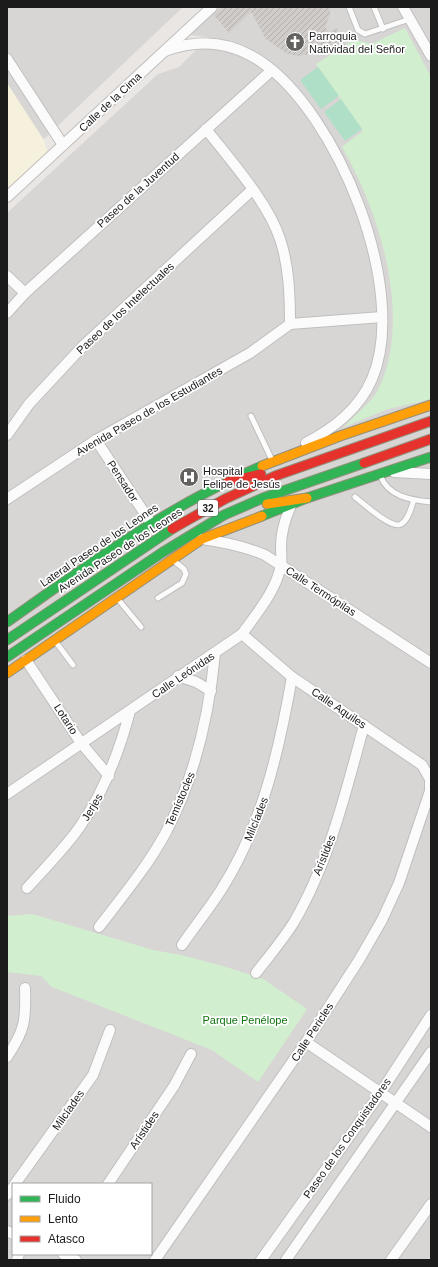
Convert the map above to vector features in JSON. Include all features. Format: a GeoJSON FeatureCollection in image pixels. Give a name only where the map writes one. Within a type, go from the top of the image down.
{"type":"FeatureCollection","features":[{"type":"Feature","properties":{"kind":"main road","name":"Lateral Paseo de los Leones"},"geometry":{"type":"LineString","coordinates":[[7,622],[151,523],[227,482],[272,461],[431,405]]}},
{"type":"Feature","properties":{"kind":"main road","name":"Avenida Paseo de los Leones"},"geometry":{"type":"LineString","coordinates":[[7,640],[155,540],[209,507],[254,485],[323,458],[431,421]]}},
{"type":"Feature","properties":{"kind":"main road","name":"32"},"geometry":{"type":"LineString","coordinates":[[7,657],[175,544],[241,507],[431,439]]}},
{"type":"Feature","properties":{"kind":"main road"},"geometry":{"type":"LineString","coordinates":[[227,482],[323,458]]}},
{"type":"Feature","properties":{"kind":"main road"},"geometry":{"type":"LineString","coordinates":[[7,673],[202,539],[224,529],[307,498],[431,458]]}},
{"type":"Feature","properties":{"kind":"main road"},"geometry":{"type":"LineString","coordinates":[[241,507],[307,498]]}},
{"type":"Feature","properties":{"kind":"street","name":"Calle de la Cima"},"geometry":{"type":"LineString","coordinates":[[7,197],[212,7]]}},
{"type":"Feature","properties":{"kind":"street"},"geometry":{"type":"LineString","coordinates":[[403,7],[431,56]]}},
{"type":"Feature","properties":{"kind":"street"},"geometry":{"type":"LineString","coordinates":[[165,51],[182,44],[214,44],[242,52],[259,60],[272,70],[293,92],[318,125],[341,163],[364,216],[373,249],[382,317],[380,349],[372,380],[363,396],[340,422],[286,456]]}},
{"type":"Feature","properties":{"kind":"street"},"geometry":{"type":"LineString","coordinates":[[7,59],[63,145]]}},
{"type":"Feature","properties":{"kind":"street","name":"Paseo de la Juventud"},"geometry":{"type":"LineString","coordinates":[[7,314],[25,293],[272,70]]}},
{"type":"Feature","properties":{"kind":"street"},"geometry":{"type":"LineString","coordinates":[[206,129],[252,190],[273,221],[280,238],[290,287],[290,324],[382,317]]}},
{"type":"Feature","properties":{"kind":"street","name":"Paseo de los Intelectuales"},"geometry":{"type":"LineString","coordinates":[[7,435],[29,404],[83,346],[252,190]]}},
{"type":"Feature","properties":{"kind":"street"},"geometry":{"type":"LineString","coordinates":[[7,276],[25,293]]}},
{"type":"Feature","properties":{"kind":"street","name":"Avenida Paseo de los Estudiantes"},"geometry":{"type":"LineString","coordinates":[[9,495],[96,440],[250,353],[290,324]]}},
{"type":"Feature","properties":{"kind":"street","name":"Pensador"},"geometry":{"type":"LineString","coordinates":[[96,440],[151,523]]}},
{"type":"Feature","properties":{"kind":"street"},"geometry":{"type":"LineString","coordinates":[[392,471],[431,474]]}},
{"type":"Feature","properties":{"kind":"street","name":"Calle Leónidas"},"geometry":{"type":"LineString","coordinates":[[7,794],[130,711],[178,676],[242,634],[272,588],[281,564],[284,522],[291,505]]}},
{"type":"Feature","properties":{"kind":"street","name":"Calle Termópilas"},"geometry":{"type":"LineString","coordinates":[[202,539],[249,548],[281,564],[431,663]]}},
{"type":"Feature","properties":{"kind":"street","name":"Calle Aquiles"},"geometry":{"type":"LineString","coordinates":[[242,634],[292,677],[422,765],[428,773],[430,784]]}},
{"type":"Feature","properties":{"kind":"street","name":"Temístocles"},"geometry":{"type":"LineString","coordinates":[[99,926],[146,864],[168,828],[180,802],[194,765],[207,718],[215,653]]}},
{"type":"Feature","properties":{"kind":"street","name":"Lotario"},"geometry":{"type":"LineString","coordinates":[[26,660],[81,743],[109,776]]}},
{"type":"Feature","properties":{"kind":"street"},"geometry":{"type":"LineString","coordinates":[[178,676],[196,682],[211,691]]}},
{"type":"Feature","properties":{"kind":"street","name":"Milcíades"},"geometry":{"type":"LineString","coordinates":[[182,944],[221,890],[246,844],[266,792],[281,738],[292,677]]}},
{"type":"Feature","properties":{"kind":"street","name":"Jerjes"},"geometry":{"type":"LineString","coordinates":[[28,888],[79,828],[109,776],[130,711]]}},
{"type":"Feature","properties":{"kind":"street","name":"Arístides"},"geometry":{"type":"LineString","coordinates":[[256,973],[293,922],[330,843],[346,794],[364,725]]}},
{"type":"Feature","properties":{"kind":"street","name":"Calle Pericles"},"geometry":{"type":"LineString","coordinates":[[155,1260],[306,1042],[359,960],[382,920],[401,876],[425,806],[430,784]]}},
{"type":"Feature","properties":{"kind":"street"},"geometry":{"type":"LineString","coordinates":[[7,1057],[23,1028],[26,1014],[25,988]]}},
{"type":"Feature","properties":{"kind":"street","name":"Paseo de los Conquistadores"},"geometry":{"type":"LineString","coordinates":[[261,1260],[381,1092],[431,1015]]}},
{"type":"Feature","properties":{"kind":"street","name":"Milcíades"},"geometry":{"type":"LineString","coordinates":[[16,1183],[93,1075],[110,1030]]}},
{"type":"Feature","properties":{"kind":"street"},"geometry":{"type":"LineString","coordinates":[[306,1042],[431,1127]]}},
{"type":"Feature","properties":{"kind":"street","name":"Paseo de los Conquistadores"},"geometry":{"type":"LineString","coordinates":[[286,1260],[397,1103],[431,1052]]}},
{"type":"Feature","properties":{"kind":"street","name":"Arístides"},"geometry":{"type":"LineString","coordinates":[[109,1183],[174,1086],[191,1054]]}},
{"type":"Feature","properties":{"kind":"street"},"geometry":{"type":"LineString","coordinates":[[391,1260],[431,1204]]}},
{"type":"Feature","properties":{"kind":"street"},"geometry":{"type":"LineString","coordinates":[[65,1255],[76,1260]]}},
{"type":"Feature","properties":{"kind":"lane"},"geometry":{"type":"LineString","coordinates":[[348,7],[360,32],[368,34],[410,19]]}},
{"type":"Feature","properties":{"kind":"lane"},"geometry":{"type":"LineString","coordinates":[[374,7],[383,29]]}},
{"type":"Feature","properties":{"kind":"lane"},"geometry":{"type":"LineString","coordinates":[[251,416],[272,461]]}},
{"type":"Feature","properties":{"kind":"lane"},"geometry":{"type":"LineString","coordinates":[[380,475],[383,483],[390,491],[414,500],[431,502]]}},
{"type":"Feature","properties":{"kind":"lane"},"geometry":{"type":"LineString","coordinates":[[355,497],[388,523],[397,526],[406,520],[414,500]]}},
{"type":"Feature","properties":{"kind":"lane"},"geometry":{"type":"LineString","coordinates":[[158,598],[182,583],[186,574],[184,568],[171,559]]}},
{"type":"Feature","properties":{"kind":"lane"},"geometry":{"type":"LineString","coordinates":[[116,597],[141,627]]}},
{"type":"Feature","properties":{"kind":"lane"},"geometry":{"type":"LineString","coordinates":[[55,640],[73,665]]}},
{"type":"Feature","properties":{"kind":"shaded area"},"geometry":{"type":"Polygon","coordinates":[[[7,7],[183,7],[7,174],[7,7]]]}},
{"type":"Feature","properties":{"kind":"shaded area","name":"Parroquia Natividad del Señor"},"geometry":{"type":"Polygon","coordinates":[[[220,7],[394,7],[405,28],[372,44],[354,40],[295,79],[269,57],[233,40],[189,35],[220,7]]]}},
{"type":"Feature","properties":{"kind":"shaded area"},"geometry":{"type":"Polygon","coordinates":[[[239,7],[431,7],[431,1260],[7,1260],[7,213],[158,74],[179,67],[239,7]]]}},
{"type":"Feature","properties":{"kind":"shaded area"},"geometry":{"type":"Polygon","coordinates":[[[7,83],[44,140],[49,157],[7,195],[7,83]]]}},
{"type":"Feature","properties":{"kind":"green space"},"geometry":{"type":"Polygon","coordinates":[[[405,28],[431,77],[431,399],[388,409],[344,427],[377,392],[388,364],[392,333],[392,300],[388,267],[380,234],[356,173],[342,147],[363,131],[316,64],[354,40],[372,44],[405,28]]]}},
{"type":"Feature","properties":{"kind":"green space"},"geometry":{"type":"Polygon","coordinates":[[[318,67],[339,96],[321,109],[300,80],[318,67]]]}},
{"type":"Feature","properties":{"kind":"green space"},"geometry":{"type":"Polygon","coordinates":[[[341,99],[362,129],[345,141],[324,112],[341,99]]]}},
{"type":"Feature","properties":{"kind":"green space","name":"Parque Penélope"},"geometry":{"type":"Polygon","coordinates":[[[32,914],[153,950],[181,955],[223,966],[263,979],[307,1009],[258,1082],[212,1050],[52,987],[41,976],[7,972],[7,916],[32,914]]]}},
{"type":"Feature","properties":{"kind":"building","name":"Parroquia Natividad del Señor"},"geometry":{"type":"Polygon","coordinates":[[[223,7],[330,7],[330,14],[325,27],[329,33],[336,28],[346,46],[338,50],[328,45],[310,54],[297,56],[286,53],[266,39],[251,12],[229,33],[214,15],[223,7]]]}},
{"type":"Feature","properties":{"kind":"traffic: fast"},"geometry":{"type":"LineString","coordinates":[[262,516],[307,498],[431,457]]}},
{"type":"Feature","properties":{"kind":"traffic: fast"},"geometry":{"type":"LineString","coordinates":[[7,657],[163,552],[224,515],[263,498],[364,463]]}},
{"type":"Feature","properties":{"kind":"traffic: fast"},"geometry":{"type":"LineString","coordinates":[[7,622],[99,557],[162,517],[194,499],[262,466]]}},
{"type":"Feature","properties":{"kind":"traffic: fast"},"geometry":{"type":"LineString","coordinates":[[7,640],[172,529]]}},
{"type":"Feature","properties":{"kind":"traffic: slow"},"geometry":{"type":"LineString","coordinates":[[262,466],[340,436],[431,405]]}},
{"type":"Feature","properties":{"kind":"traffic: slow"},"geometry":{"type":"LineString","coordinates":[[267,504],[307,498]]}},
{"type":"Feature","properties":{"kind":"traffic: slow"},"geometry":{"type":"LineString","coordinates":[[7,673],[202,539],[262,516]]}},
{"type":"Feature","properties":{"kind":"traffic: jam"},"geometry":{"type":"LineString","coordinates":[[172,529],[225,499],[275,476],[431,421]]}},
{"type":"Feature","properties":{"kind":"traffic: jam"},"geometry":{"type":"LineString","coordinates":[[364,463],[431,439]]}},
{"type":"Feature","properties":{"kind":"traffic: jam"},"geometry":{"type":"LineString","coordinates":[[227,482],[261,474]]}},
{"type":"Feature","properties":{"kind":"place","name":"Parroquia Natividad del Señor"},"geometry":{"type":"Point","coordinates":[295,42]}},
{"type":"Feature","properties":{"kind":"place","name":"Hospital Felipe de Jesús"},"geometry":{"type":"Point","coordinates":[189,477]}}]}
